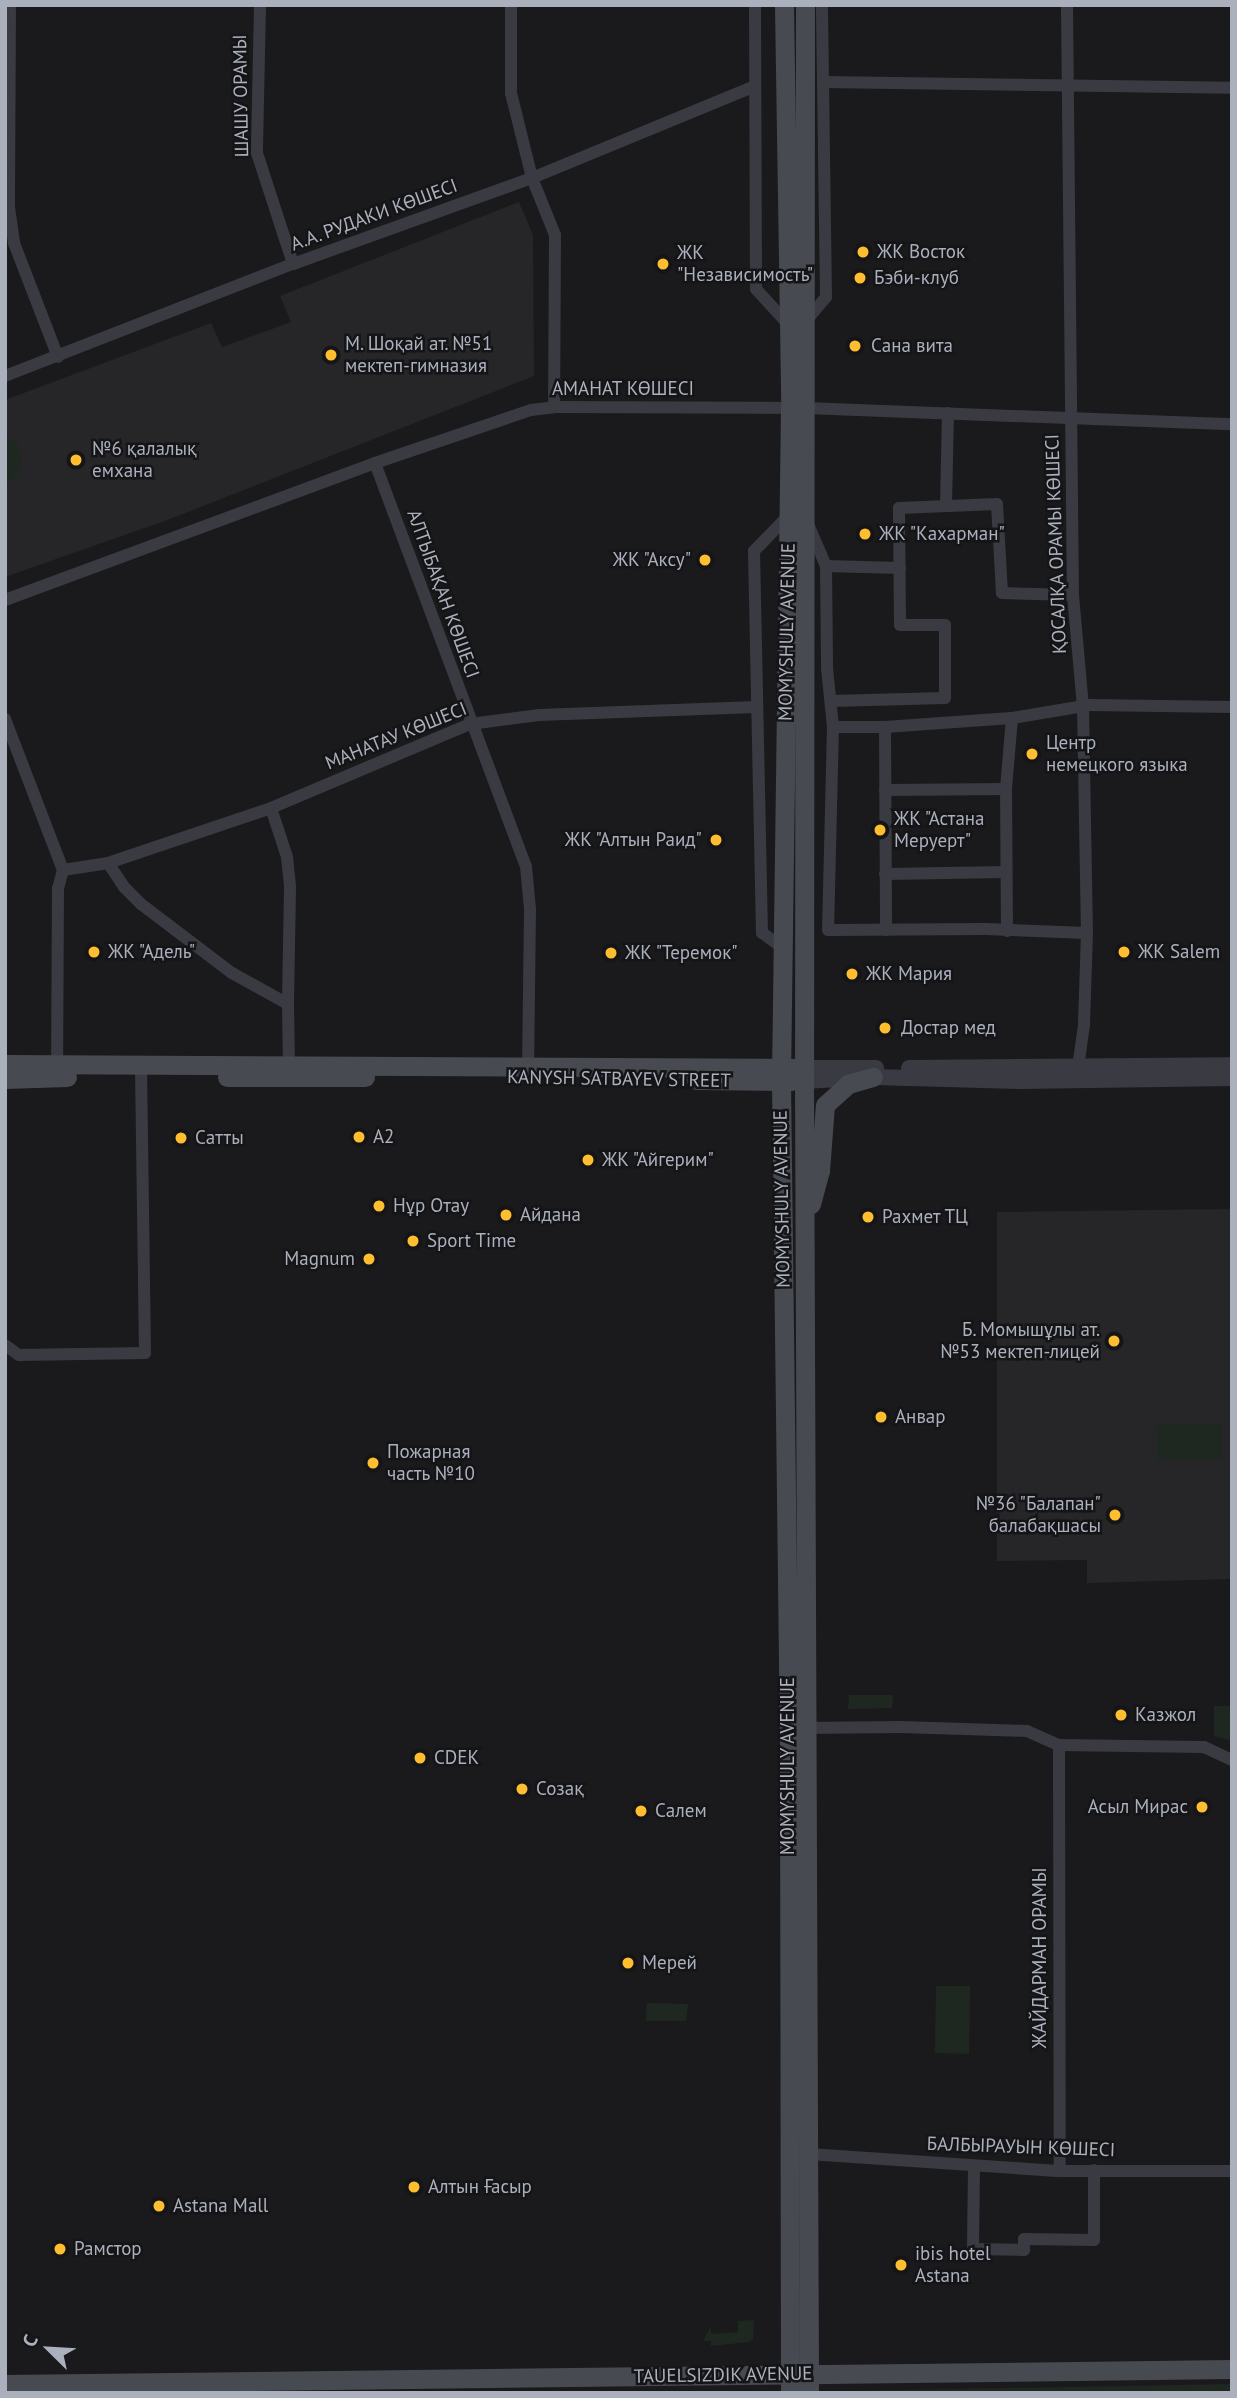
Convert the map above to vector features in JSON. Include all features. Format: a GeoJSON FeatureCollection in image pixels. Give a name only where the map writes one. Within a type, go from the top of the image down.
{"type":"FeatureCollection","features":[{"type":"Feature","properties":{"kind":"main road","name":"MOMYSHULY AVENUE"},"geometry":{"type":"LineString","coordinates":[[784,5],[798,408],[781,1074],[809,2154],[810,2383]]}},
{"type":"Feature","properties":{"kind":"main road","name":"MOMYSHULY AVENUE"},"geometry":{"type":"LineString","coordinates":[[796,322],[805,5]]}},
{"type":"Feature","properties":{"kind":"main road","name":"MOMYSHULY AVENUE"},"geometry":{"type":"LineString","coordinates":[[790,2384],[805,1229],[805,842],[797,518]]}},
{"type":"Feature","properties":{"kind":"main road","name":"KANYSH SATBAYEV STREET"},"geometry":{"type":"LineString","coordinates":[[5,1065],[57,1064],[414,1076],[781,1074]]}},
{"type":"Feature","properties":{"kind":"main road","name":"KANYSH SATBAYEV STREET"},"geometry":{"type":"LineString","coordinates":[[5,1079],[528,1064],[804,1075]]}},
{"type":"Feature","properties":{"kind":"main road"},"geometry":{"type":"LineString","coordinates":[[805,1229],[820,1171],[825,1105],[848,1084],[873,1077]]}},
{"type":"Feature","properties":{"kind":"main road","name":"TAUELSIZDIK AVENUE"},"geometry":{"type":"LineString","coordinates":[[5,2384],[139,2388],[790,2384],[1232,2369]]}},
{"type":"Feature","properties":{"kind":"street"},"geometry":{"type":"LineString","coordinates":[[10,5],[9,207],[14,243],[58,357]]}},
{"type":"Feature","properties":{"kind":"street","name":"ШАШУ ОРАМЫ"},"geometry":{"type":"LineString","coordinates":[[260,5],[257,153],[293,264]]}},
{"type":"Feature","properties":{"kind":"street"},"geometry":{"type":"LineString","coordinates":[[511,5],[511,93],[532,178],[555,235],[554,407]]}},
{"type":"Feature","properties":{"kind":"street"},"geometry":{"type":"LineString","coordinates":[[755,5],[756,289],[796,322],[826,297],[822,5]]}},
{"type":"Feature","properties":{"kind":"street","name":"ҚОСАЛҚА ОРАМЫ КӨШЕСІ"},"geometry":{"type":"LineString","coordinates":[[1067,5],[1073,595],[1083,706],[1087,933],[1084,1025],[1077,1074]]}},
{"type":"Feature","properties":{"kind":"street"},"geometry":{"type":"LineString","coordinates":[[823,82],[1232,88]]}},
{"type":"Feature","properties":{"kind":"street","name":"А.А. РУДАКИ КӨШЕСІ"},"geometry":{"type":"LineString","coordinates":[[5,376],[293,264],[532,178],[755,86]]}},
{"type":"Feature","properties":{"kind":"street","name":"АМАНАТ КӨШЕСІ"},"geometry":{"type":"LineString","coordinates":[[5,600],[506,416],[554,407],[798,408],[1232,424]]}},
{"type":"Feature","properties":{"kind":"street"},"geometry":{"type":"LineString","coordinates":[[946,506],[948,413]]}},
{"type":"Feature","properties":{"kind":"street","name":"АЛТЫБАҚАН КӨШЕСІ"},"geometry":{"type":"LineString","coordinates":[[376,463],[470,724],[495,780],[526,866],[530,909],[528,1064]]}},
{"type":"Feature","properties":{"kind":"street"},"geometry":{"type":"LineString","coordinates":[[831,701],[945,698],[945,625],[900,625],[899,508],[997,503],[1002,593],[1073,595]]}},
{"type":"Feature","properties":{"kind":"street"},"geometry":{"type":"LineString","coordinates":[[783,948],[762,933],[754,551],[797,518],[826,566],[833,727],[828,930],[1087,933]]}},
{"type":"Feature","properties":{"kind":"street"},"geometry":{"type":"LineString","coordinates":[[826,566],[900,568]]}},
{"type":"Feature","properties":{"kind":"street"},"geometry":{"type":"LineString","coordinates":[[833,727],[885,727],[1012,718],[1083,706],[1232,707]]}},
{"type":"Feature","properties":{"kind":"street","name":"МАНАТАУ КӨШЕСІ"},"geometry":{"type":"LineString","coordinates":[[63,870],[108,863],[271,808],[470,724],[539,715],[756,707]]}},
{"type":"Feature","properties":{"kind":"street"},"geometry":{"type":"LineString","coordinates":[[1007,930],[1006,789],[1012,718]]}},
{"type":"Feature","properties":{"kind":"street"},"geometry":{"type":"LineString","coordinates":[[5,719],[63,870],[58,889],[57,1064]]}},
{"type":"Feature","properties":{"kind":"street"},"geometry":{"type":"LineString","coordinates":[[885,727],[886,930]]}},
{"type":"Feature","properties":{"kind":"street"},"geometry":{"type":"LineString","coordinates":[[885,790],[1006,789]]}},
{"type":"Feature","properties":{"kind":"street"},"geometry":{"type":"LineString","coordinates":[[271,808],[287,856],[290,888],[290,1071]]}},
{"type":"Feature","properties":{"kind":"street"},"geometry":{"type":"LineString","coordinates":[[805,842],[831,842]]}},
{"type":"Feature","properties":{"kind":"street"},"geometry":{"type":"LineString","coordinates":[[108,863],[124,887],[141,904],[232,973],[288,1004]]}},
{"type":"Feature","properties":{"kind":"street"},"geometry":{"type":"LineString","coordinates":[[885,874],[1006,872]]}},
{"type":"Feature","properties":{"kind":"street","name":"KANYSH SATBAYEV STREET"},"geometry":{"type":"LineString","coordinates":[[804,1075],[873,1077],[1077,1074],[1232,1065]]}},
{"type":"Feature","properties":{"kind":"street","name":"KANYSH SATBAYEV STREET"},"geometry":{"type":"LineString","coordinates":[[804,1075],[1077,1074],[1232,1078]]}},
{"type":"Feature","properties":{"kind":"street"},"geometry":{"type":"LineString","coordinates":[[5,1345],[19,1355],[145,1353],[141,1075]]}},
{"type":"Feature","properties":{"kind":"street"},"geometry":{"type":"LineString","coordinates":[[798,1728],[1027,1731],[1059,1745],[1204,1747],[1232,1760]]}},
{"type":"Feature","properties":{"kind":"street","name":"ЖАЙДАРМАН ОРАМЫ"},"geometry":{"type":"LineString","coordinates":[[1059,1745],[1060,2171]]}},
{"type":"Feature","properties":{"kind":"street","name":"БАЛБЫРАУЫН КӨШЕСІ"},"geometry":{"type":"LineString","coordinates":[[809,2154],[1060,2171],[1232,2171]]}},
{"type":"Feature","properties":{"kind":"street"},"geometry":{"type":"LineString","coordinates":[[974,2166],[973,2249],[1024,2250],[1024,2239],[1094,2240],[1094,2170]]}},
{"type":"Feature","properties":{"kind":"shaded area","name":"М. Шоқай ат. №51 мектеп-гимназия"},"geometry":{"type":"Polygon","coordinates":[[[519,202],[533,235],[534,376],[170,519],[5,577],[5,400],[211,323],[222,347],[291,322],[280,296],[519,202]]]}},
{"type":"Feature","properties":{"kind":"shaded area"},"geometry":{"type":"Polygon","coordinates":[[[5,436],[18,445],[22,458],[20,471],[5,487],[5,436]]]}},
{"type":"Feature","properties":{"kind":"shaded area","name":"Б. Момышұлы ат. №53 мектеп-лицей"},"geometry":{"type":"Polygon","coordinates":[[[1232,1209],[1232,1579],[1087,1583],[1087,1560],[997,1561],[997,1212],[1232,1209]]]}},
{"type":"Feature","properties":{"kind":"shaded area"},"geometry":{"type":"Polygon","coordinates":[[[1222,1424],[1223,1459],[1157,1459],[1157,1425],[1222,1424]]]}},
{"type":"Feature","properties":{"kind":"shaded area"},"geometry":{"type":"Polygon","coordinates":[[[849,1695],[893,1695],[892,1708],[848,1709],[849,1695]]]}},
{"type":"Feature","properties":{"kind":"shaded area"},"geometry":{"type":"Polygon","coordinates":[[[1214,1706],[1232,1706],[1232,1741],[1214,1736],[1214,1706]]]}},
{"type":"Feature","properties":{"kind":"shaded area"},"geometry":{"type":"Polygon","coordinates":[[[936,1986],[970,1986],[969,2054],[935,2053],[936,1986]]]}},
{"type":"Feature","properties":{"kind":"shaded area"},"geometry":{"type":"Polygon","coordinates":[[[647,2003],[688,2004],[686,2021],[646,2021],[647,2003]]]}},
{"type":"Feature","properties":{"kind":"shaded area"},"geometry":{"type":"Polygon","coordinates":[[[754,2320],[753,2339],[749,2342],[711,2346],[711,2341],[703,2341],[711,2326],[711,2334],[738,2332],[738,2321],[754,2320]]]}},
{"type":"Feature","properties":{"kind":"shaded area"},"geometry":{"type":"Polygon","coordinates":[[[1232,2384],[1232,2392],[1195,2393],[844,2391],[1232,2384]]]}},
{"type":"Feature","properties":{"kind":"place","name":"ЖК Восток"},"geometry":{"type":"Point","coordinates":[863,252]}},
{"type":"Feature","properties":{"kind":"place","name":"ЖК \"Независимость\""},"geometry":{"type":"Point","coordinates":[663,264]}},
{"type":"Feature","properties":{"kind":"place","name":"Бэби-клуб"},"geometry":{"type":"Point","coordinates":[860,278]}},
{"type":"Feature","properties":{"kind":"place","name":"Сана вита"},"geometry":{"type":"Point","coordinates":[855,346]}},
{"type":"Feature","properties":{"kind":"place","name":"М. Шоқай ат. №51 мектеп-гимназия"},"geometry":{"type":"Point","coordinates":[331,355]}},
{"type":"Feature","properties":{"kind":"place","name":"№6 қалалық емхана"},"geometry":{"type":"Point","coordinates":[76,460]}},
{"type":"Feature","properties":{"kind":"place","name":"ЖК \"Кахарман\""},"geometry":{"type":"Point","coordinates":[865,534]}},
{"type":"Feature","properties":{"kind":"place","name":"ЖК \"Аксу\""},"geometry":{"type":"Point","coordinates":[705,560]}},
{"type":"Feature","properties":{"kind":"place","name":"Центр немецкого языка"},"geometry":{"type":"Point","coordinates":[1032,754]}},
{"type":"Feature","properties":{"kind":"place","name":"ЖК \"Астана Меруерт\""},"geometry":{"type":"Point","coordinates":[880,830]}},
{"type":"Feature","properties":{"kind":"place","name":"ЖК \"Алтын Раид\""},"geometry":{"type":"Point","coordinates":[716,840]}},
{"type":"Feature","properties":{"kind":"place","name":"ЖК \"Адель\""},"geometry":{"type":"Point","coordinates":[94,952]}},
{"type":"Feature","properties":{"kind":"place","name":"ЖК Salem"},"geometry":{"type":"Point","coordinates":[1124,952]}},
{"type":"Feature","properties":{"kind":"place","name":"ЖК \"Теремок\""},"geometry":{"type":"Point","coordinates":[611,953]}},
{"type":"Feature","properties":{"kind":"place","name":"ЖК Мария"},"geometry":{"type":"Point","coordinates":[852,974]}},
{"type":"Feature","properties":{"kind":"place","name":"Достар мед"},"geometry":{"type":"Point","coordinates":[885,1028]}},
{"type":"Feature","properties":{"kind":"place","name":"А2"},"geometry":{"type":"Point","coordinates":[359,1137]}},
{"type":"Feature","properties":{"kind":"place","name":"Сатты"},"geometry":{"type":"Point","coordinates":[181,1138]}},
{"type":"Feature","properties":{"kind":"place","name":"ЖК \"Айгерим\""},"geometry":{"type":"Point","coordinates":[588,1160]}},
{"type":"Feature","properties":{"kind":"place","name":"Нұр Отау"},"geometry":{"type":"Point","coordinates":[379,1206]}},
{"type":"Feature","properties":{"kind":"place","name":"Айдана"},"geometry":{"type":"Point","coordinates":[506,1215]}},
{"type":"Feature","properties":{"kind":"place","name":"Рахмет ТЦ"},"geometry":{"type":"Point","coordinates":[868,1217]}},
{"type":"Feature","properties":{"kind":"place","name":"Sport Time"},"geometry":{"type":"Point","coordinates":[413,1241]}},
{"type":"Feature","properties":{"kind":"place","name":"Magnum"},"geometry":{"type":"Point","coordinates":[369,1259]}},
{"type":"Feature","properties":{"kind":"place","name":"Б. Момышұлы ат. №53 мектеп-лицей"},"geometry":{"type":"Point","coordinates":[1114,1341]}},
{"type":"Feature","properties":{"kind":"place","name":"Анвар"},"geometry":{"type":"Point","coordinates":[881,1417]}},
{"type":"Feature","properties":{"kind":"place","name":"Пожарная часть №10"},"geometry":{"type":"Point","coordinates":[373,1463]}},
{"type":"Feature","properties":{"kind":"place","name":"№36 \"Балапан\" балабақшасы"},"geometry":{"type":"Point","coordinates":[1115,1515]}},
{"type":"Feature","properties":{"kind":"place","name":"Казжол"},"geometry":{"type":"Point","coordinates":[1121,1715]}},
{"type":"Feature","properties":{"kind":"place","name":"CDEK"},"geometry":{"type":"Point","coordinates":[420,1758]}},
{"type":"Feature","properties":{"kind":"place","name":"Созақ"},"geometry":{"type":"Point","coordinates":[522,1789]}},
{"type":"Feature","properties":{"kind":"place","name":"Асыл Мирас"},"geometry":{"type":"Point","coordinates":[1202,1807]}},
{"type":"Feature","properties":{"kind":"place","name":"Салем"},"geometry":{"type":"Point","coordinates":[641,1811]}},
{"type":"Feature","properties":{"kind":"place","name":"Мерей"},"geometry":{"type":"Point","coordinates":[628,1963]}},
{"type":"Feature","properties":{"kind":"place","name":"Алтын Ғасыр"},"geometry":{"type":"Point","coordinates":[414,2187]}},
{"type":"Feature","properties":{"kind":"place","name":"Astana Mall"},"geometry":{"type":"Point","coordinates":[159,2206]}},
{"type":"Feature","properties":{"kind":"place","name":"Рамстор"},"geometry":{"type":"Point","coordinates":[60,2249]}},
{"type":"Feature","properties":{"kind":"place","name":"ibis hotel Astana"},"geometry":{"type":"Point","coordinates":[901,2265]}}]}
